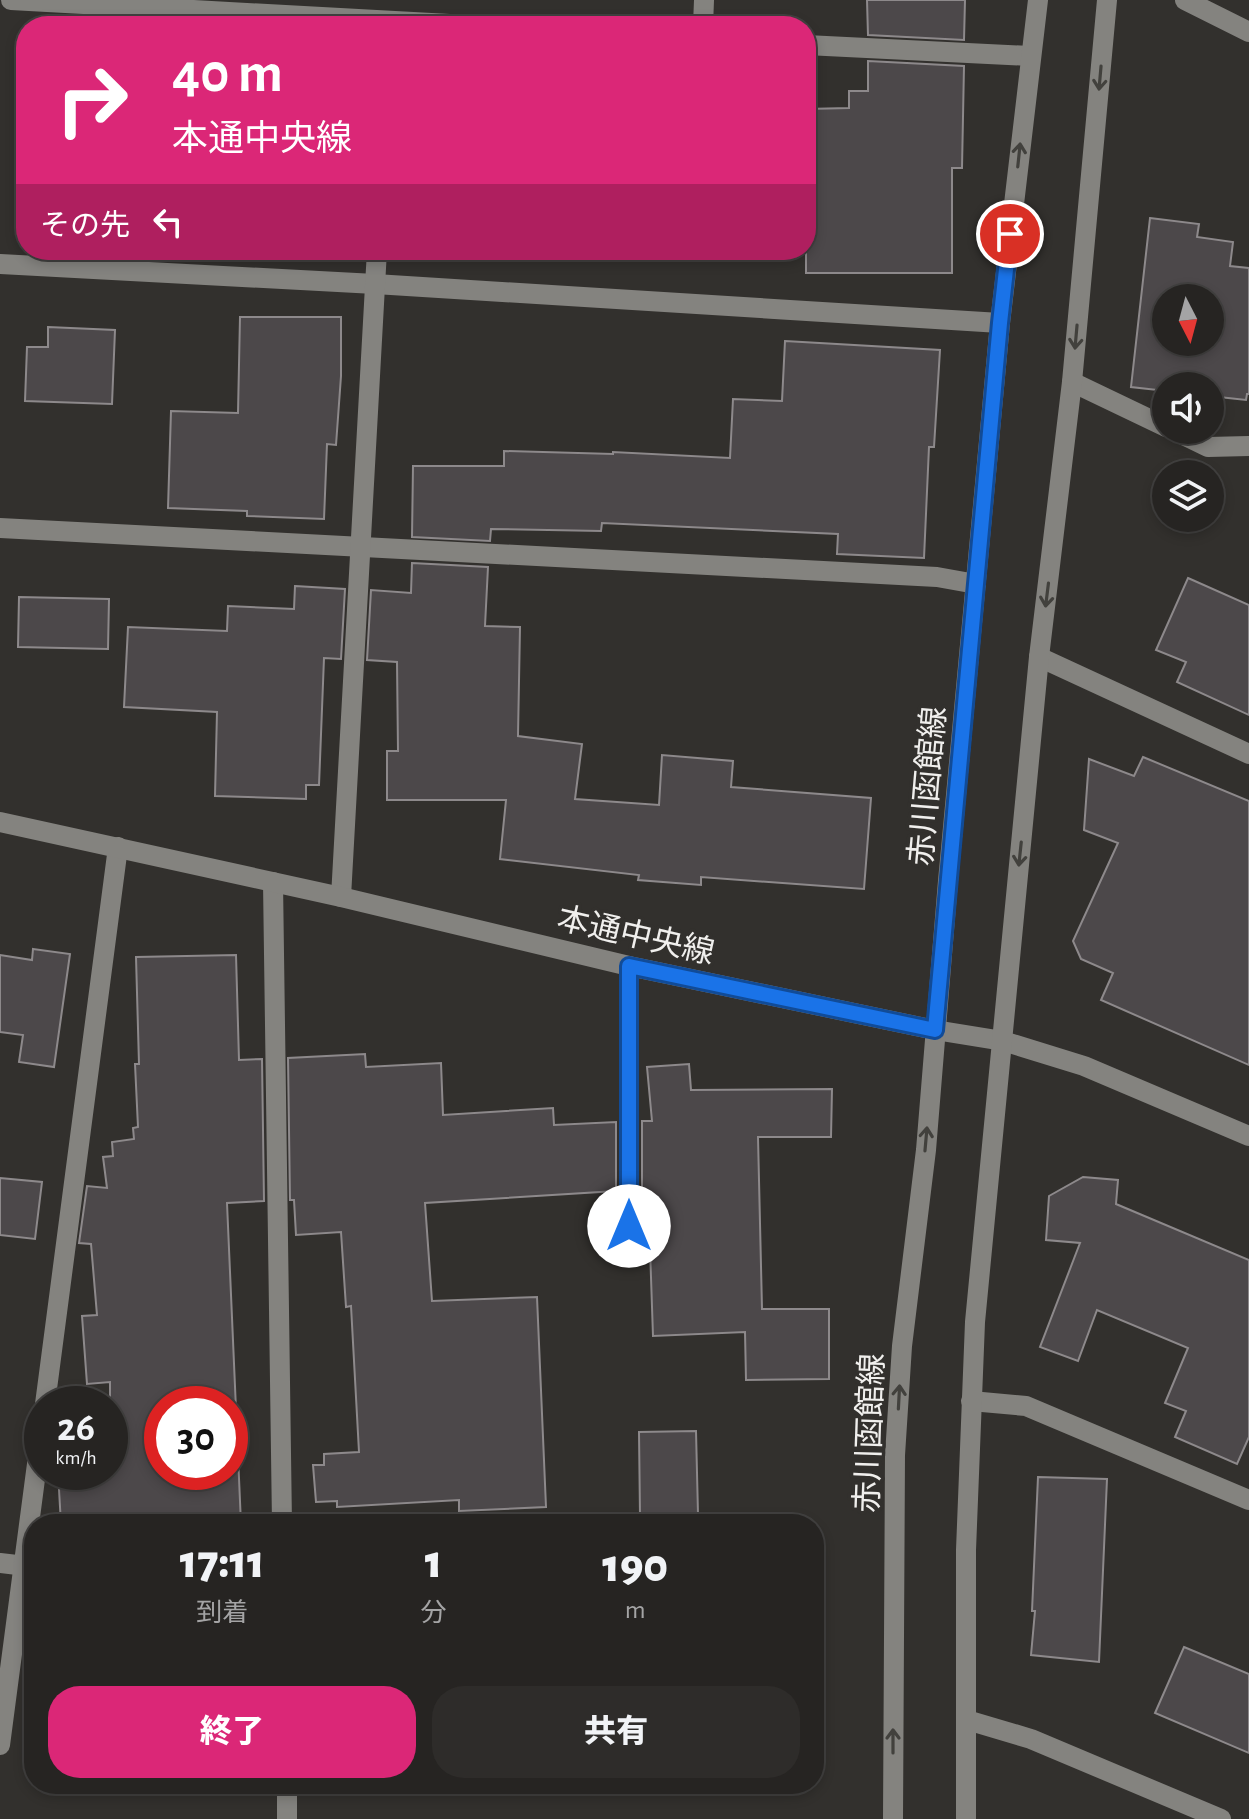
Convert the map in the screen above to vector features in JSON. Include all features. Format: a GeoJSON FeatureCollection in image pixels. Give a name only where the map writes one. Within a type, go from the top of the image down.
{"type":"FeatureCollection","features":[{"type":"Feature","properties":{"kind":"street"},"geometry":{"type":"LineString","coordinates":[[11,0],[389,15]]}},
{"type":"Feature","properties":{"kind":"street","name":"赤川函館線"},"geometry":{"type":"LineString","coordinates":[[893,1819],[895,1455],[902,1346],[926,1150],[1000,323],[1038,0]]}},
{"type":"Feature","properties":{"kind":"street"},"geometry":{"type":"LineString","coordinates":[[966,1819],[966,1550],[975,1322],[1039,657],[1072,382],[1107,0]]}},
{"type":"Feature","properties":{"kind":"street"},"geometry":{"type":"LineString","coordinates":[[1185,0],[1249,32]]}},
{"type":"Feature","properties":{"kind":"street"},"geometry":{"type":"LineString","coordinates":[[816,45],[1030,56]]}},
{"type":"Feature","properties":{"kind":"street"},"geometry":{"type":"LineString","coordinates":[[341,897],[376,260]]}},
{"type":"Feature","properties":{"kind":"street"},"geometry":{"type":"LineString","coordinates":[[0,264],[1000,323]]}},
{"type":"Feature","properties":{"kind":"street"},"geometry":{"type":"LineString","coordinates":[[1072,382],[1152,420]]}},
{"type":"Feature","properties":{"kind":"street"},"geometry":{"type":"LineString","coordinates":[[1202,444],[1208,447],[1249,446]]}},
{"type":"Feature","properties":{"kind":"street"},"geometry":{"type":"LineString","coordinates":[[0,528],[937,577],[976,584]]}},
{"type":"Feature","properties":{"kind":"street"},"geometry":{"type":"LineString","coordinates":[[1039,657],[1249,754]]}},
{"type":"Feature","properties":{"kind":"street","name":"本通中央線"},"geometry":{"type":"LineString","coordinates":[[0,822],[341,897],[629,966],[935,1030],[1003,1041],[1084,1066],[1249,1136]]}},
{"type":"Feature","properties":{"kind":"street"},"geometry":{"type":"LineString","coordinates":[[47,1386],[118,847]]}},
{"type":"Feature","properties":{"kind":"street"},"geometry":{"type":"LineString","coordinates":[[273,882],[282,1514]]}},
{"type":"Feature","properties":{"kind":"street"},"geometry":{"type":"LineString","coordinates":[[629,966],[629,1226]]}},
{"type":"Feature","properties":{"kind":"street"},"geometry":{"type":"LineString","coordinates":[[971,1401],[1026,1406],[1249,1500]]}},
{"type":"Feature","properties":{"kind":"street"},"geometry":{"type":"LineString","coordinates":[[34,1514],[36,1490]]}},
{"type":"Feature","properties":{"kind":"street"},"geometry":{"type":"LineString","coordinates":[[0,1563],[24,1565]]}},
{"type":"Feature","properties":{"kind":"street"},"geometry":{"type":"LineString","coordinates":[[0,1745],[24,1597]]}},
{"type":"Feature","properties":{"kind":"street"},"geometry":{"type":"LineString","coordinates":[[967,1720],[1031,1739],[1221,1819]]}},
{"type":"Feature","properties":{"kind":"street"},"geometry":{"type":"LineString","coordinates":[[287,1794],[287,1819]]}},
{"type":"Feature","properties":{"kind":"building"},"geometry":{"type":"Polygon","coordinates":[[[867,0],[965,0],[964,40],[868,35],[867,0]]]}},
{"type":"Feature","properties":{"kind":"building"},"geometry":{"type":"Polygon","coordinates":[[[868,61],[964,66],[962,168],[952,168],[952,273],[806,273],[806,260],[816,260],[816,109],[849,108],[849,91],[868,91],[868,61]]]}},
{"type":"Feature","properties":{"kind":"building"},"geometry":{"type":"Polygon","coordinates":[[[1150,218],[1199,224],[1197,237],[1233,242],[1230,266],[1249,268],[1249,394],[1246,400],[1224,398],[1224,372],[1152,372],[1152,389],[1131,387],[1150,218]]]}},
{"type":"Feature","properties":{"kind":"building"},"geometry":{"type":"Polygon","coordinates":[[[240,317],[341,317],[336,445],[327,444],[324,519],[247,516],[247,511],[168,508],[171,411],[238,413],[240,317]]]}},
{"type":"Feature","properties":{"kind":"building"},"geometry":{"type":"Polygon","coordinates":[[[48,327],[115,330],[112,404],[25,401],[27,347],[48,347],[48,327]]]}},
{"type":"Feature","properties":{"kind":"building"},"geometry":{"type":"Polygon","coordinates":[[[785,341],[940,350],[934,447],[929,447],[924,558],[837,554],[838,534],[602,523],[601,531],[491,529],[490,541],[412,537],[413,466],[504,466],[504,451],[730,458],[733,399],[782,401],[785,341]]]}},
{"type":"Feature","properties":{"kind":"building"},"geometry":{"type":"Polygon","coordinates":[[[412,563],[488,567],[485,626],[520,627],[518,736],[582,744],[575,799],[659,805],[662,755],[733,761],[731,787],[871,798],[864,889],[701,877],[701,885],[638,880],[639,875],[500,859],[506,800],[387,800],[387,751],[398,751],[397,662],[367,660],[371,590],[411,593],[412,563]]]}},
{"type":"Feature","properties":{"kind":"building"},"geometry":{"type":"Polygon","coordinates":[[[1188,578],[1249,605],[1249,715],[1177,682],[1186,662],[1156,650],[1188,578]]]}},
{"type":"Feature","properties":{"kind":"building"},"geometry":{"type":"Polygon","coordinates":[[[295,586],[345,589],[341,659],[324,658],[319,785],[306,785],[306,799],[215,796],[217,712],[124,707],[128,627],[227,631],[228,606],[294,609],[295,586]]]}},
{"type":"Feature","properties":{"kind":"building"},"geometry":{"type":"Polygon","coordinates":[[[19,597],[109,599],[108,649],[18,647],[19,597]]]}},
{"type":"Feature","properties":{"kind":"building"},"geometry":{"type":"Polygon","coordinates":[[[1143,757],[1249,801],[1249,1065],[1101,1000],[1113,973],[1081,959],[1073,941],[1118,843],[1084,830],[1089,759],[1134,776],[1143,757]]]}},
{"type":"Feature","properties":{"kind":"building"},"geometry":{"type":"Polygon","coordinates":[[[33,949],[70,954],[54,1067],[19,1062],[23,1035],[0,1032],[0,955],[32,960],[33,949]]]}},
{"type":"Feature","properties":{"kind":"building"},"geometry":{"type":"Polygon","coordinates":[[[236,955],[239,1060],[262,1059],[264,1201],[227,1203],[235,1386],[144,1386],[144,1490],[240,1490],[241,1514],[60,1514],[59,1490],[128,1490],[128,1386],[110,1386],[110,1382],[87,1384],[82,1316],[97,1315],[91,1244],[79,1243],[87,1186],[107,1188],[103,1157],[113,1156],[112,1142],[134,1139],[133,1128],[138,1127],[135,1064],[139,1064],[136,957],[236,955]]]}},
{"type":"Feature","properties":{"kind":"building"},"geometry":{"type":"Polygon","coordinates":[[[365,1054],[366,1067],[441,1063],[443,1115],[553,1108],[554,1125],[616,1122],[616,1191],[425,1203],[432,1301],[537,1297],[546,1507],[459,1511],[459,1500],[337,1507],[337,1501],[316,1502],[313,1465],[324,1465],[324,1454],[359,1452],[351,1306],[346,1307],[341,1232],[296,1235],[294,1200],[290,1200],[288,1058],[365,1054]]]}},
{"type":"Feature","properties":{"kind":"building"},"geometry":{"type":"Polygon","coordinates":[[[689,1064],[691,1090],[832,1089],[831,1137],[758,1137],[762,1309],[829,1309],[829,1379],[746,1380],[745,1332],[653,1336],[650,1248],[647,1249],[645,1189],[642,1189],[642,1121],[652,1121],[647,1067],[689,1064]]]}},
{"type":"Feature","properties":{"kind":"building"},"geometry":{"type":"Polygon","coordinates":[[[1083,1177],[1118,1180],[1116,1204],[1249,1260],[1249,1437],[1237,1464],[1175,1437],[1186,1411],[1165,1403],[1188,1348],[1097,1310],[1078,1361],[1040,1347],[1080,1243],[1046,1240],[1049,1196],[1083,1177]]]}},
{"type":"Feature","properties":{"kind":"building"},"geometry":{"type":"Polygon","coordinates":[[[0,1178],[42,1182],[35,1239],[0,1235],[0,1178]]]}},
{"type":"Feature","properties":{"kind":"building"},"geometry":{"type":"Polygon","coordinates":[[[696,1431],[698,1514],[640,1514],[639,1432],[696,1431]]]}},
{"type":"Feature","properties":{"kind":"building"},"geometry":{"type":"Polygon","coordinates":[[[1038,1477],[1107,1479],[1099,1662],[1031,1655],[1038,1477]]]}},
{"type":"Feature","properties":{"kind":"building"},"geometry":{"type":"Polygon","coordinates":[[[1184,1647],[1249,1674],[1249,1753],[1155,1713],[1184,1647]]]}},
{"type":"Feature","properties":{"kind":"route"},"geometry":{"type":"LineString","coordinates":[[629,1226],[629,966],[935,1030],[1010,234]]}}]}
